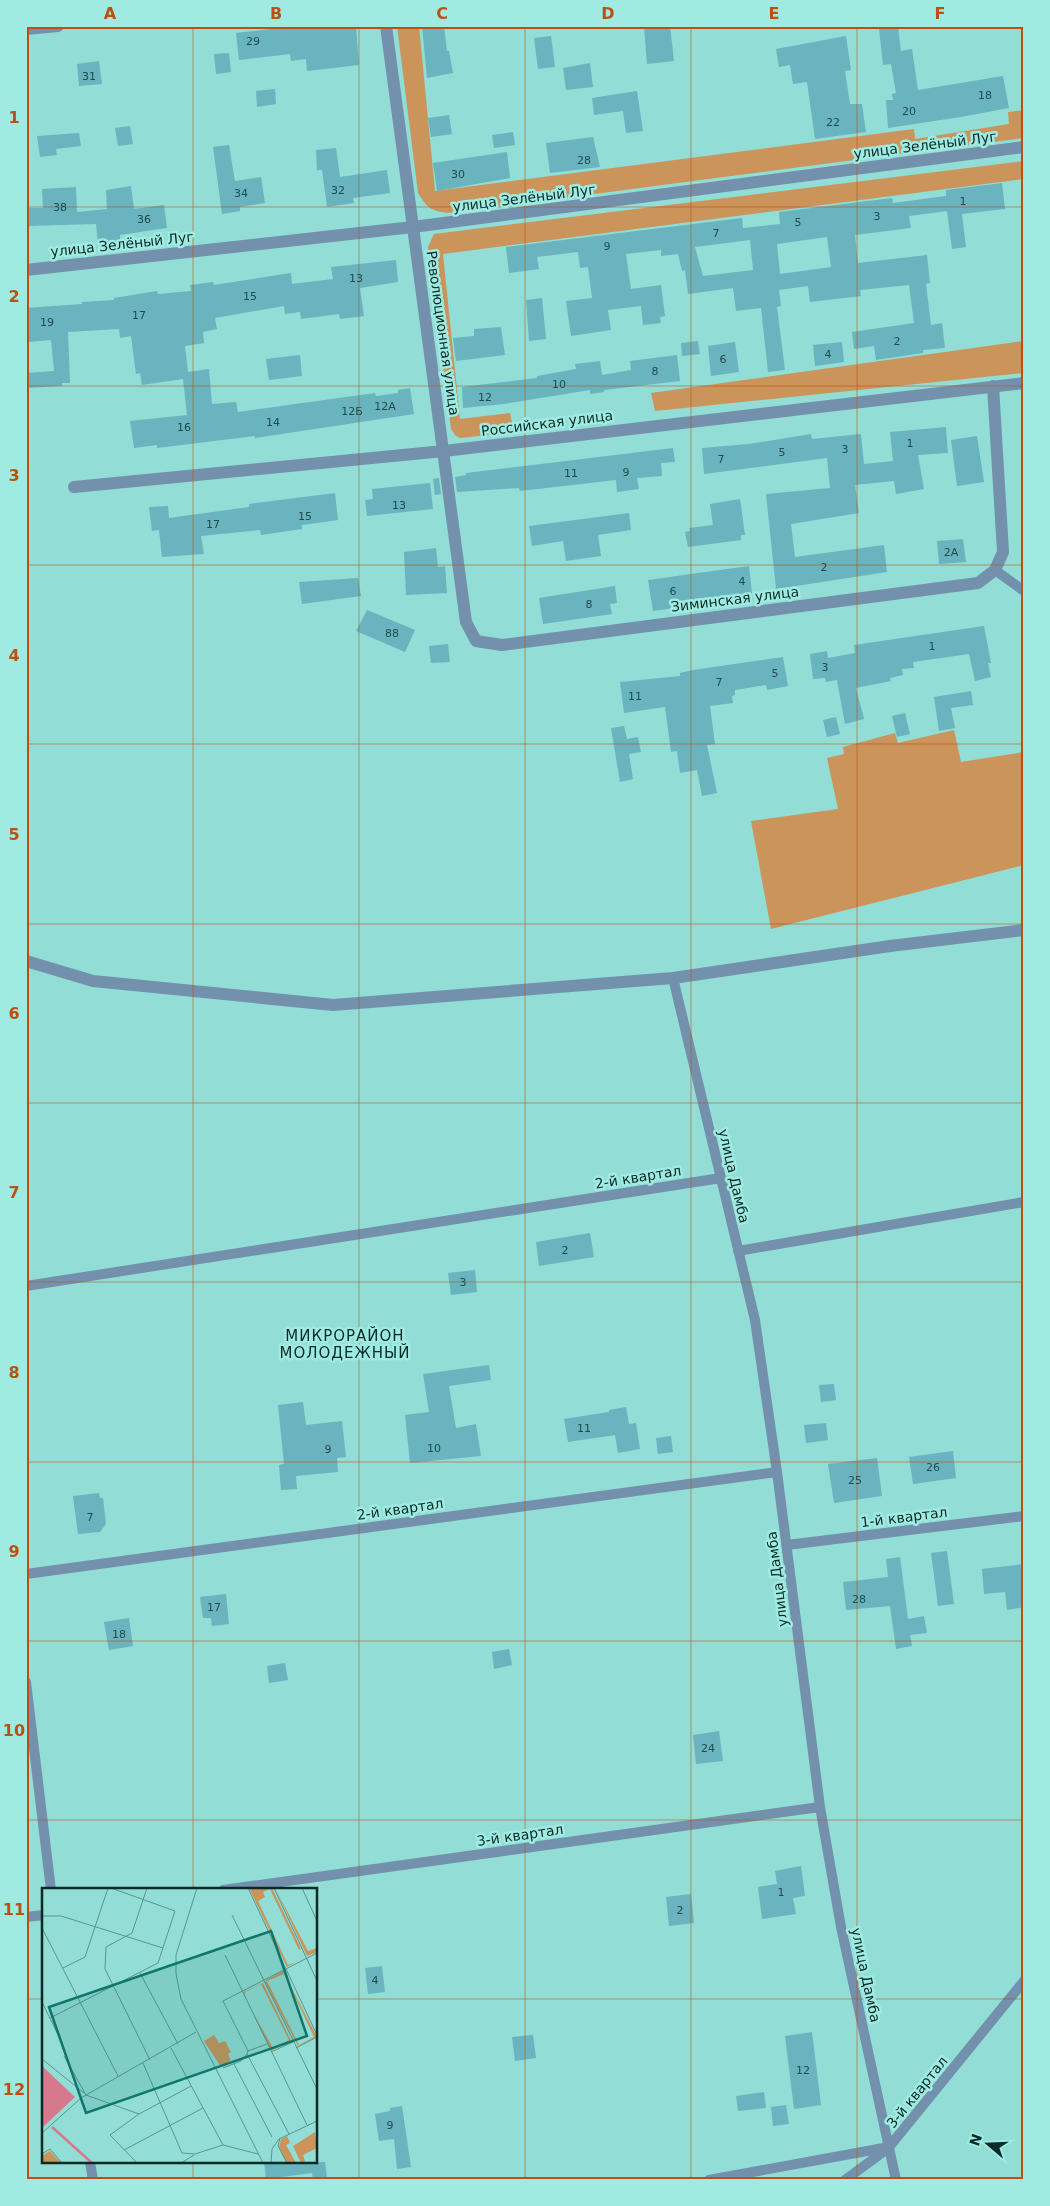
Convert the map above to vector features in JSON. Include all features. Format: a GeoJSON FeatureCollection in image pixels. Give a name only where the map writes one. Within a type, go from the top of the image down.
{"type":"FeatureCollection","features":[{"type":"Feature","properties":{"kind":"street"},"geometry":{"type":"LineString","coordinates":[[26,29],[58,26]]}},
{"type":"Feature","properties":{"kind":"street","name":"Революционная улица"},"geometry":{"type":"LineString","coordinates":[[386,26],[466,622],[476,641]]}},
{"type":"Feature","properties":{"kind":"street","name":"улица Зелёный Луг"},"geometry":{"type":"LineString","coordinates":[[26,270],[413,227],[1024,147]]}},
{"type":"Feature","properties":{"kind":"street","name":"Российская улица"},"geometry":{"type":"LineString","coordinates":[[74,487],[444,451],[1024,383]]}},
{"type":"Feature","properties":{"kind":"street"},"geometry":{"type":"LineString","coordinates":[[993,386],[1003,552],[995,570]]}},
{"type":"Feature","properties":{"kind":"street","name":"Зиминская улица"},"geometry":{"type":"LineString","coordinates":[[476,641],[502,645],[978,583],[995,570]]}},
{"type":"Feature","properties":{"kind":"street"},"geometry":{"type":"LineString","coordinates":[[26,961],[93,981],[334,1005],[673,978],[890,946],[1024,930]]}},
{"type":"Feature","properties":{"kind":"lane"},"geometry":{"type":"LineString","coordinates":[[995,570],[1024,591]]}},
{"type":"Feature","properties":{"kind":"lane","name":"улица Дамба"},"geometry":{"type":"LineString","coordinates":[[673,978],[755,1320],[787,1545],[820,1807],[841,1926],[896,2180]]}},
{"type":"Feature","properties":{"kind":"lane","name":"2-й квартал"},"geometry":{"type":"LineString","coordinates":[[26,1286],[721,1178]]}},
{"type":"Feature","properties":{"kind":"lane"},"geometry":{"type":"LineString","coordinates":[[738,1251],[1024,1202]]}},
{"type":"Feature","properties":{"kind":"lane","name":"2-й квартал"},"geometry":{"type":"LineString","coordinates":[[26,1574],[777,1472]]}},
{"type":"Feature","properties":{"kind":"lane","name":"1-й квартал"},"geometry":{"type":"LineString","coordinates":[[787,1545],[1024,1516]]}},
{"type":"Feature","properties":{"kind":"lane"},"geometry":{"type":"LineString","coordinates":[[26,1682],[51,1888]]}},
{"type":"Feature","properties":{"kind":"lane","name":"3-й квартал"},"geometry":{"type":"LineString","coordinates":[[237,1888],[820,1807]]}},
{"type":"Feature","properties":{"kind":"lane"},"geometry":{"type":"LineString","coordinates":[[26,1917],[42,1915]]}},
{"type":"Feature","properties":{"kind":"lane","name":"3-й квартал"},"geometry":{"type":"LineString","coordinates":[[709,2180],[889,2147],[1024,1981]]}},
{"type":"Feature","properties":{"kind":"lane"},"geometry":{"type":"LineString","coordinates":[[845,2180],[889,2147]]}},
{"type":"Feature","properties":{"kind":"lane"},"geometry":{"type":"LineString","coordinates":[[90,2164],[93,2180]]}},
{"type":"Feature","properties":{"kind":"shaded area"},"geometry":{"type":"Polygon","coordinates":[[[397,26],[419,26],[435,191],[914,129],[915,139],[1009,124],[1008,112],[1024,110],[1024,138],[448,213],[442,212],[430,208],[418,193],[397,26]]]}},
{"type":"Feature","properties":{"kind":"shaded area"},"geometry":{"type":"Polygon","coordinates":[[[1024,161],[1024,179],[443,254],[460,419],[510,413],[514,432],[460,438],[451,429],[428,247],[434,234],[1024,161]]]}},
{"type":"Feature","properties":{"kind":"shaded area"},"geometry":{"type":"Polygon","coordinates":[[[1024,341],[1024,373],[655,411],[651,393],[1024,341]]]}},
{"type":"Feature","properties":{"kind":"shaded area"},"geometry":{"type":"Polygon","coordinates":[[[954,730],[961,762],[1024,752],[1024,865],[771,929],[751,821],[838,809],[827,758],[844,754],[843,747],[895,733],[898,743],[954,730]]]}},
{"type":"Feature","properties":{"kind":"building"},"geometry":{"type":"Polygon","coordinates":[[[296,26],[356,26],[359,65],[307,71],[306,59],[291,61],[290,54],[239,60],[236,33],[296,26]]]}},
{"type":"Feature","properties":{"kind":"building"},"geometry":{"type":"Polygon","coordinates":[[[422,26],[444,26],[447,51],[449,51],[453,73],[427,78],[422,26]]]}},
{"type":"Feature","properties":{"kind":"building"},"geometry":{"type":"Polygon","coordinates":[[[644,26],[670,26],[674,61],[647,64],[644,26]]]}},
{"type":"Feature","properties":{"kind":"building"},"geometry":{"type":"Polygon","coordinates":[[[898,27],[901,51],[912,49],[918,90],[1003,76],[1009,108],[888,128],[886,100],[893,100],[892,94],[896,93],[891,64],[883,65],[879,29],[898,27]]]}},
{"type":"Feature","properties":{"kind":"building"},"geometry":{"type":"Polygon","coordinates":[[[551,36],[555,67],[538,69],[534,38],[551,36]]]}},
{"type":"Feature","properties":{"kind":"building"},"geometry":{"type":"Polygon","coordinates":[[[846,36],[851,70],[845,71],[850,104],[862,104],[866,132],[815,139],[807,82],[793,84],[790,65],[779,67],[776,49],[846,36]]]}},
{"type":"Feature","properties":{"kind":"building"},"geometry":{"type":"Polygon","coordinates":[[[229,53],[231,72],[216,74],[214,54],[229,53]]]}},
{"type":"Feature","properties":{"kind":"building"},"geometry":{"type":"Polygon","coordinates":[[[99,61],[102,84],[79,86],[77,64],[99,61]]]}},
{"type":"Feature","properties":{"kind":"building"},"geometry":{"type":"Polygon","coordinates":[[[590,63],[593,87],[566,90],[563,68],[590,63]]]}},
{"type":"Feature","properties":{"kind":"building"},"geometry":{"type":"Polygon","coordinates":[[[275,89],[276,104],[257,107],[256,91],[275,89]]]}},
{"type":"Feature","properties":{"kind":"building"},"geometry":{"type":"Polygon","coordinates":[[[637,91],[643,131],[626,133],[623,111],[594,115],[592,98],[637,91]]]}},
{"type":"Feature","properties":{"kind":"building"},"geometry":{"type":"Polygon","coordinates":[[[449,115],[452,134],[431,137],[428,118],[449,115]]]}},
{"type":"Feature","properties":{"kind":"building"},"geometry":{"type":"Polygon","coordinates":[[[130,126],[133,144],[118,146],[115,128],[130,126]]]}},
{"type":"Feature","properties":{"kind":"building"},"geometry":{"type":"Polygon","coordinates":[[[513,132],[515,145],[494,148],[492,135],[513,132]]]}},
{"type":"Feature","properties":{"kind":"building"},"geometry":{"type":"Polygon","coordinates":[[[79,133],[81,146],[56,149],[57,155],[40,157],[37,136],[79,133]]]}},
{"type":"Feature","properties":{"kind":"building"},"geometry":{"type":"Polygon","coordinates":[[[593,137],[600,167],[550,173],[546,143],[593,137]]]}},
{"type":"Feature","properties":{"kind":"building"},"geometry":{"type":"Polygon","coordinates":[[[229,145],[235,181],[261,177],[265,203],[240,207],[240,211],[222,214],[213,147],[229,145]]]}},
{"type":"Feature","properties":{"kind":"building"},"geometry":{"type":"Polygon","coordinates":[[[336,148],[340,177],[387,170],[390,193],[353,198],[354,203],[327,207],[322,170],[317,170],[316,150],[336,148]]]}},
{"type":"Feature","properties":{"kind":"building"},"geometry":{"type":"Polygon","coordinates":[[[507,152],[510,178],[437,191],[433,163],[507,152]]]}},
{"type":"Feature","properties":{"kind":"building"},"geometry":{"type":"Polygon","coordinates":[[[1002,183],[1005,209],[962,214],[966,247],[952,249],[947,211],[909,216],[911,228],[855,235],[858,263],[927,255],[930,283],[926,284],[931,325],[942,323],[945,348],[923,350],[923,353],[876,360],[874,346],[854,349],[852,332],[914,323],[909,285],[860,290],[861,296],[810,302],[808,286],[779,290],[781,306],[777,307],[785,370],[768,372],[761,308],[736,311],[733,288],[688,294],[685,270],[682,271],[678,254],[661,256],[661,250],[626,254],[631,289],[661,285],[665,316],[660,317],[661,323],[643,325],[641,306],[608,310],[611,330],[571,336],[566,301],[592,298],[588,267],[580,268],[578,252],[537,257],[539,269],[509,273],[506,247],[742,218],[743,228],[780,224],[779,212],[892,198],[893,203],[946,196],[946,190],[1002,183]],[[827,237],[777,244],[780,274],[831,267],[827,237]],[[750,240],[695,247],[703,276],[753,270],[750,240]]]}},
{"type":"Feature","properties":{"kind":"building"},"geometry":{"type":"Polygon","coordinates":[[[131,186],[134,209],[164,205],[167,228],[120,235],[120,240],[98,243],[96,224],[26,226],[26,208],[43,208],[42,189],[76,187],[77,212],[107,209],[106,190],[131,186]]]}},
{"type":"Feature","properties":{"kind":"building"},"geometry":{"type":"Polygon","coordinates":[[[396,260],[398,282],[360,288],[364,316],[340,319],[339,314],[301,319],[300,312],[285,314],[284,306],[215,318],[217,329],[203,332],[204,343],[185,346],[188,372],[209,369],[212,404],[236,402],[238,412],[375,393],[376,396],[398,393],[398,390],[410,388],[414,414],[255,438],[255,436],[157,448],[157,445],[134,448],[130,421],[187,415],[183,379],[142,385],[140,373],[136,374],[131,336],[120,338],[119,329],[68,332],[70,383],[62,383],[62,386],[26,388],[26,373],[54,371],[51,340],[27,342],[26,308],[114,300],[114,298],[157,291],[158,294],[191,291],[190,285],[213,282],[214,285],[291,273],[292,284],[333,279],[331,267],[396,260]]]}},
{"type":"Feature","properties":{"kind":"building"},"geometry":{"type":"Polygon","coordinates":[[[542,298],[546,339],[529,341],[526,300],[542,298]]]}},
{"type":"Feature","properties":{"kind":"building"},"geometry":{"type":"Polygon","coordinates":[[[501,327],[505,355],[456,361],[453,338],[474,336],[474,329],[501,327]]]}},
{"type":"Feature","properties":{"kind":"building"},"geometry":{"type":"Polygon","coordinates":[[[698,341],[700,354],[682,356],[681,343],[698,341]]]}},
{"type":"Feature","properties":{"kind":"building"},"geometry":{"type":"Polygon","coordinates":[[[735,342],[739,372],[711,376],[708,346],[735,342]]]}},
{"type":"Feature","properties":{"kind":"building"},"geometry":{"type":"Polygon","coordinates":[[[842,342],[844,362],[815,366],[813,345],[842,342]]]}},
{"type":"Feature","properties":{"kind":"building"},"geometry":{"type":"Polygon","coordinates":[[[300,355],[302,376],[269,380],[266,359],[300,355]]]}},
{"type":"Feature","properties":{"kind":"building"},"geometry":{"type":"Polygon","coordinates":[[[677,355],[680,381],[604,390],[604,392],[590,394],[590,390],[504,404],[463,408],[462,387],[537,378],[537,376],[576,369],[575,364],[600,361],[602,375],[631,370],[630,361],[677,355]]]}},
{"type":"Feature","properties":{"kind":"building"},"geometry":{"type":"Polygon","coordinates":[[[946,427],[948,453],[918,455],[924,489],[896,494],[894,481],[855,485],[859,513],[791,524],[795,557],[884,545],[887,572],[776,589],[766,494],[830,488],[827,458],[704,474],[702,448],[749,444],[811,434],[812,439],[861,434],[864,464],[893,461],[890,432],[946,427]]]}},
{"type":"Feature","properties":{"kind":"building"},"geometry":{"type":"Polygon","coordinates":[[[977,436],[984,482],[957,486],[951,440],[977,436]]]}},
{"type":"Feature","properties":{"kind":"building"},"geometry":{"type":"Polygon","coordinates":[[[673,448],[675,462],[661,463],[662,476],[637,478],[639,489],[617,492],[616,480],[520,491],[519,488],[457,492],[455,477],[466,475],[466,473],[673,448]]]}},
{"type":"Feature","properties":{"kind":"building"},"geometry":{"type":"Polygon","coordinates":[[[439,478],[441,494],[435,495],[433,479],[439,478]]]}},
{"type":"Feature","properties":{"kind":"building"},"geometry":{"type":"Polygon","coordinates":[[[430,483],[433,509],[367,516],[365,500],[373,499],[372,489],[430,483]]]}},
{"type":"Feature","properties":{"kind":"building"},"geometry":{"type":"Polygon","coordinates":[[[335,493],[338,520],[302,525],[302,529],[261,535],[260,530],[201,536],[204,554],[162,557],[159,530],[152,531],[149,507],[168,506],[169,518],[249,507],[249,504],[335,493]]]}},
{"type":"Feature","properties":{"kind":"building"},"geometry":{"type":"Polygon","coordinates":[[[740,499],[745,535],[741,535],[741,540],[688,547],[685,532],[690,531],[689,528],[713,525],[710,504],[740,499]]]}},
{"type":"Feature","properties":{"kind":"building"},"geometry":{"type":"Polygon","coordinates":[[[629,513],[631,530],[598,535],[601,556],[566,561],[563,541],[532,546],[529,526],[629,513]]]}},
{"type":"Feature","properties":{"kind":"building"},"geometry":{"type":"Polygon","coordinates":[[[963,539],[966,562],[939,564],[937,541],[963,539]]]}},
{"type":"Feature","properties":{"kind":"building"},"geometry":{"type":"Polygon","coordinates":[[[436,548],[438,567],[445,566],[447,593],[406,595],[404,552],[436,548]]]}},
{"type":"Feature","properties":{"kind":"building"},"geometry":{"type":"Polygon","coordinates":[[[749,566],[752,593],[689,602],[690,606],[653,611],[648,580],[749,566]]]}},
{"type":"Feature","properties":{"kind":"building"},"geometry":{"type":"Polygon","coordinates":[[[358,578],[361,596],[302,604],[299,582],[358,578]]]}},
{"type":"Feature","properties":{"kind":"building"},"geometry":{"type":"Polygon","coordinates":[[[615,586],[617,603],[610,604],[612,614],[543,624],[539,598],[615,586]]]}},
{"type":"Feature","properties":{"kind":"building"},"geometry":{"type":"Polygon","coordinates":[[[367,610],[415,630],[405,652],[356,631],[367,610]]]}},
{"type":"Feature","properties":{"kind":"building"},"geometry":{"type":"Polygon","coordinates":[[[984,626],[991,663],[988,663],[991,677],[975,681],[969,654],[913,662],[914,668],[902,669],[903,675],[890,678],[891,681],[856,688],[864,719],[845,724],[837,680],[826,682],[825,678],[813,679],[810,654],[827,651],[828,658],[855,653],[854,645],[984,626]]]}},
{"type":"Feature","properties":{"kind":"building"},"geometry":{"type":"Polygon","coordinates":[[[448,644],[450,662],[431,663],[429,646],[448,644]]]}},
{"type":"Feature","properties":{"kind":"building"},"geometry":{"type":"Polygon","coordinates":[[[783,657],[788,686],[767,690],[766,685],[735,690],[735,695],[732,696],[733,703],[710,706],[715,744],[707,745],[717,793],[702,796],[697,770],[680,773],[677,751],[671,752],[665,707],[624,713],[620,682],[680,676],[680,673],[693,670],[783,657]]]}},
{"type":"Feature","properties":{"kind":"building"},"geometry":{"type":"Polygon","coordinates":[[[971,691],[973,705],[951,708],[955,728],[939,731],[934,697],[971,691]]]}},
{"type":"Feature","properties":{"kind":"building"},"geometry":{"type":"Polygon","coordinates":[[[905,713],[910,734],[897,737],[892,716],[905,713]]]}},
{"type":"Feature","properties":{"kind":"building"},"geometry":{"type":"Polygon","coordinates":[[[836,717],[840,734],[827,737],[823,720],[836,717]]]}},
{"type":"Feature","properties":{"kind":"building"},"geometry":{"type":"Polygon","coordinates":[[[624,726],[627,739],[638,737],[641,752],[629,754],[633,779],[620,782],[611,728],[624,726]]]}},
{"type":"Feature","properties":{"kind":"building"},"geometry":{"type":"Polygon","coordinates":[[[590,1233],[594,1257],[539,1266],[536,1242],[590,1233]]]}},
{"type":"Feature","properties":{"kind":"building"},"geometry":{"type":"Polygon","coordinates":[[[475,1270],[477,1292],[451,1295],[448,1273],[475,1270]]]}},
{"type":"Feature","properties":{"kind":"building"},"geometry":{"type":"Polygon","coordinates":[[[489,1365],[491,1380],[449,1386],[456,1428],[476,1424],[481,1456],[410,1463],[405,1415],[429,1412],[423,1374],[489,1365]]]}},
{"type":"Feature","properties":{"kind":"building"},"geometry":{"type":"Polygon","coordinates":[[[834,1384],[836,1400],[821,1402],[819,1385],[834,1384]]]}},
{"type":"Feature","properties":{"kind":"building"},"geometry":{"type":"Polygon","coordinates":[[[303,1402],[306,1425],[342,1421],[346,1457],[337,1458],[338,1472],[296,1476],[297,1489],[281,1490],[279,1465],[284,1464],[278,1405],[303,1402]]]}},
{"type":"Feature","properties":{"kind":"building"},"geometry":{"type":"Polygon","coordinates":[[[626,1407],[629,1424],[636,1423],[640,1449],[618,1453],[615,1435],[568,1442],[564,1419],[609,1412],[609,1410],[626,1407]]]}},
{"type":"Feature","properties":{"kind":"building"},"geometry":{"type":"Polygon","coordinates":[[[826,1423],[828,1440],[806,1443],[804,1425],[826,1423]]]}},
{"type":"Feature","properties":{"kind":"building"},"geometry":{"type":"Polygon","coordinates":[[[671,1436],[673,1452],[658,1454],[656,1438],[671,1436]]]}},
{"type":"Feature","properties":{"kind":"building"},"geometry":{"type":"Polygon","coordinates":[[[953,1451],[956,1478],[913,1484],[909,1457],[953,1451]]]}},
{"type":"Feature","properties":{"kind":"building"},"geometry":{"type":"Polygon","coordinates":[[[877,1458],[882,1496],[834,1503],[828,1464],[877,1458]]]}},
{"type":"Feature","properties":{"kind":"building"},"geometry":{"type":"Polygon","coordinates":[[[99,1493],[100,1498],[103,1498],[106,1524],[100,1532],[78,1534],[73,1496],[99,1493]]]}},
{"type":"Feature","properties":{"kind":"building"},"geometry":{"type":"Polygon","coordinates":[[[947,1551],[954,1604],[938,1606],[931,1553],[947,1551]]]}},
{"type":"Feature","properties":{"kind":"building"},"geometry":{"type":"Polygon","coordinates":[[[900,1557],[908,1619],[924,1616],[927,1633],[910,1635],[912,1646],[896,1649],[890,1606],[846,1610],[843,1582],[888,1577],[886,1559],[900,1557]]]}},
{"type":"Feature","properties":{"kind":"building"},"geometry":{"type":"Polygon","coordinates":[[[1024,1564],[1024,1607],[1007,1610],[1005,1592],[984,1594],[982,1569],[1024,1564]]]}},
{"type":"Feature","properties":{"kind":"building"},"geometry":{"type":"Polygon","coordinates":[[[226,1594],[229,1624],[212,1626],[211,1618],[203,1618],[200,1597],[226,1594]]]}},
{"type":"Feature","properties":{"kind":"building"},"geometry":{"type":"Polygon","coordinates":[[[129,1618],[133,1646],[109,1650],[104,1622],[129,1618]]]}},
{"type":"Feature","properties":{"kind":"building"},"geometry":{"type":"Polygon","coordinates":[[[509,1649],[512,1665],[494,1669],[492,1652],[509,1649]]]}},
{"type":"Feature","properties":{"kind":"building"},"geometry":{"type":"Polygon","coordinates":[[[285,1663],[288,1680],[269,1683],[267,1666],[285,1663]]]}},
{"type":"Feature","properties":{"kind":"building"},"geometry":{"type":"Polygon","coordinates":[[[719,1731],[723,1761],[696,1764],[693,1735],[719,1731]]]}},
{"type":"Feature","properties":{"kind":"building"},"geometry":{"type":"Polygon","coordinates":[[[801,1866],[805,1896],[793,1898],[796,1914],[762,1919],[758,1887],[777,1884],[775,1871],[801,1866]]]}},
{"type":"Feature","properties":{"kind":"building"},"geometry":{"type":"Polygon","coordinates":[[[691,1894],[694,1923],[669,1926],[666,1897],[691,1894]]]}},
{"type":"Feature","properties":{"kind":"building"},"geometry":{"type":"Polygon","coordinates":[[[382,1966],[385,1992],[368,1994],[365,1968],[382,1966]]]}},
{"type":"Feature","properties":{"kind":"building"},"geometry":{"type":"Polygon","coordinates":[[[812,2032],[821,2105],[794,2109],[785,2036],[812,2032]]]}},
{"type":"Feature","properties":{"kind":"building"},"geometry":{"type":"Polygon","coordinates":[[[533,2035],[536,2058],[515,2061],[512,2037],[533,2035]]]}},
{"type":"Feature","properties":{"kind":"building"},"geometry":{"type":"Polygon","coordinates":[[[764,2092],[766,2108],[738,2111],[736,2096],[764,2092]]]}},
{"type":"Feature","properties":{"kind":"building"},"geometry":{"type":"Polygon","coordinates":[[[786,2105],[789,2124],[773,2126],[771,2107],[786,2105]]]}},
{"type":"Feature","properties":{"kind":"building"},"geometry":{"type":"Polygon","coordinates":[[[402,2106],[411,2167],[397,2169],[394,2139],[379,2141],[375,2114],[402,2106]]]}},
{"type":"Feature","properties":{"kind":"building"},"geometry":{"type":"Polygon","coordinates":[[[318,2162],[325,2162],[327,2178],[313,2180],[312,2173],[266,2179],[264,2164],[318,2164],[318,2162]]]}},
{"type":"Feature","properties":{"kind":"district","name":"МИКРОРАЙОН МОЛОДЕЖНЫЙ"},"geometry":{"type":"Point","coordinates":[345,1344]}}]}
